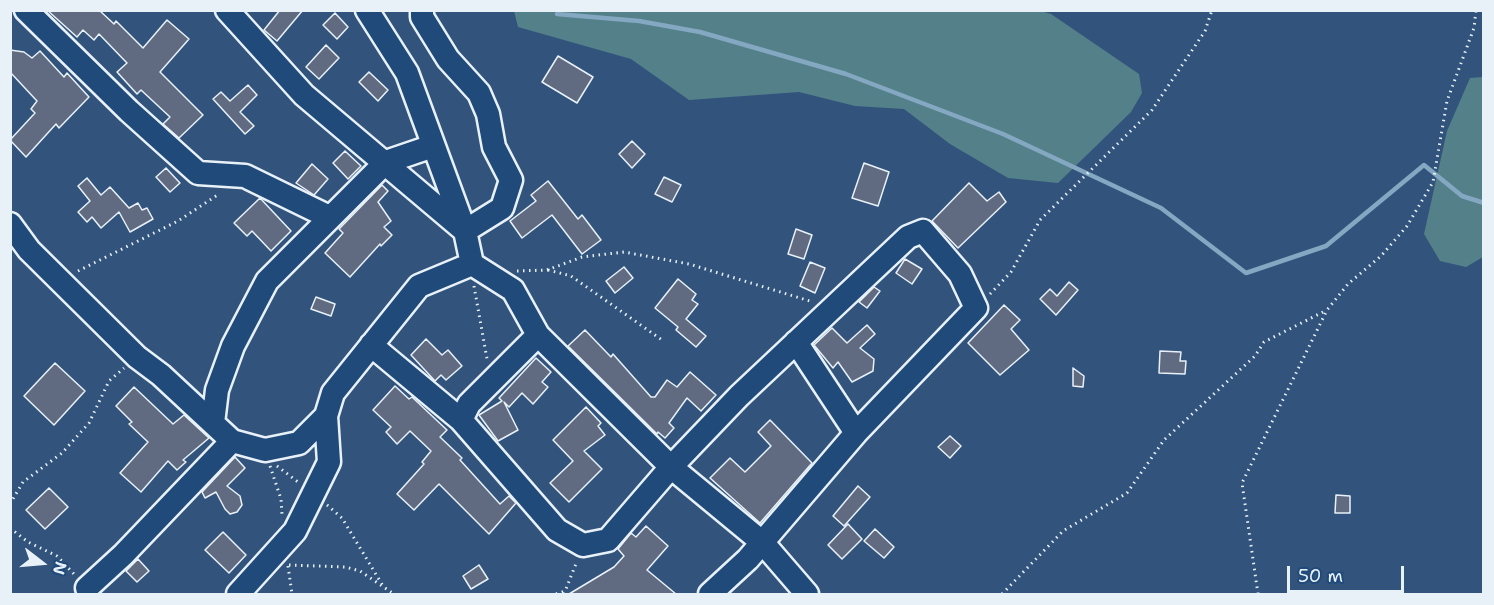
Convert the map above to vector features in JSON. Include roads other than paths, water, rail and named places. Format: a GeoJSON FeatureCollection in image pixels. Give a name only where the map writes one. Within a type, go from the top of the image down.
{"type":"FeatureCollection","features":[{"type":"Feature","properties":{"kind":"street"},"geometry":{"type":"LineString","coordinates":[[26,10],[129,111],[198,173],[245,176],[328,217]]}},
{"type":"Feature","properties":{"kind":"street"},"geometry":{"type":"LineString","coordinates":[[227,10],[304,95],[465,231]]}},
{"type":"Feature","properties":{"kind":"street"},"geometry":{"type":"LineString","coordinates":[[367,10],[407,73],[465,231],[472,264],[513,290],[538,335],[671,467],[763,543],[807,594]]}},
{"type":"Feature","properties":{"kind":"street"},"geometry":{"type":"LineString","coordinates":[[422,10],[422,17],[448,58],[479,93],[488,114],[494,147],[511,180],[502,208],[465,231]]}},
{"type":"Feature","properties":{"kind":"street"},"geometry":{"type":"LineString","coordinates":[[213,423],[217,390],[233,346],[267,281],[328,217],[386,162],[433,146]]}},
{"type":"Feature","properties":{"kind":"street"},"geometry":{"type":"LineString","coordinates":[[10,224],[29,250],[61,279],[137,357],[161,375],[232,441],[265,450],[299,443],[326,416]]}},
{"type":"Feature","properties":{"kind":"street"},"geometry":{"type":"LineString","coordinates":[[371,345],[461,420],[557,530],[583,545],[608,540],[671,467],[738,396],[908,237],[923,231],[960,274],[976,308],[856,433],[763,543],[710,594]]}},
{"type":"Feature","properties":{"kind":"street"},"geometry":{"type":"LineString","coordinates":[[238,594],[295,531],[329,462],[326,416],[333,393],[419,286],[472,264]]}},
{"type":"Feature","properties":{"kind":"street"},"geometry":{"type":"LineString","coordinates":[[461,420],[469,404],[538,335]]}},
{"type":"Feature","properties":{"kind":"street"},"geometry":{"type":"LineString","coordinates":[[796,342],[856,433]]}},
{"type":"Feature","properties":{"kind":"street"},"geometry":{"type":"LineString","coordinates":[[87,588],[123,555],[232,441]]}},
{"type":"Feature","properties":{"kind":"waterway"},"geometry":{"type":"LineString","coordinates":[[557,14],[639,21],[700,32],[846,74],[1003,134],[1161,208],[1246,273],[1326,246],[1424,165],[1462,196],[1484,203]]}}]}
